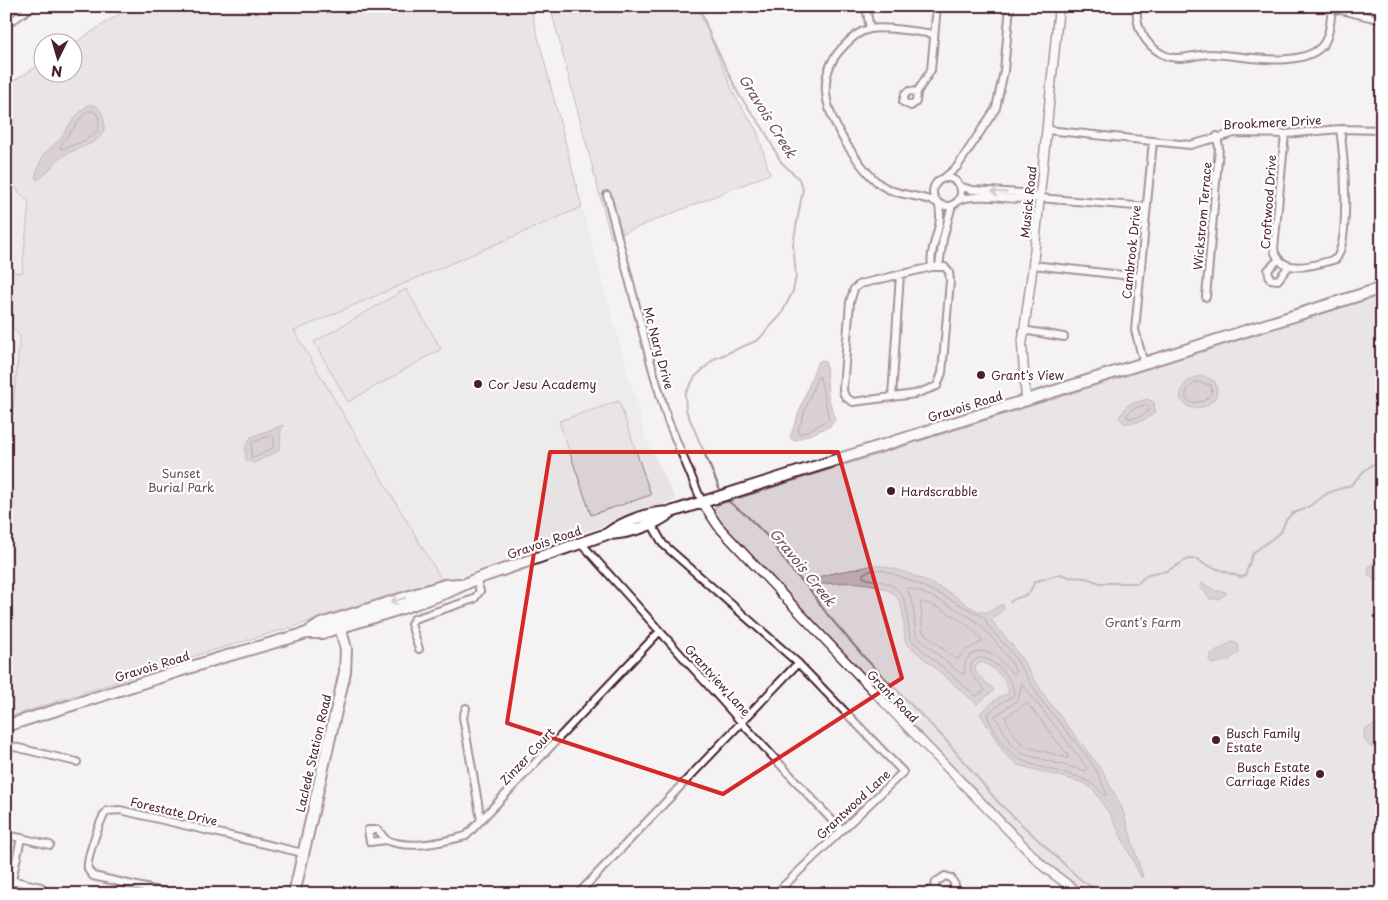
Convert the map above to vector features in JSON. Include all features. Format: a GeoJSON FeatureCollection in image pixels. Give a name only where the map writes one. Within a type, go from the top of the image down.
{"type":"FeatureCollection","features":[{"type":"Feature","properties":{"kind":"main road","name":"Gravois Road"},"geometry":{"type":"LineString","coordinates":[[607,534],[616,526],[650,515],[671,512],[1382,288]]}},
{"type":"Feature","properties":{"kind":"main road","name":"Gravois Road"},"geometry":{"type":"LineString","coordinates":[[6,726],[220,658],[307,633],[321,624],[355,623],[448,592],[462,584],[607,534],[619,534],[661,520],[671,512]]}},
{"type":"Feature","properties":{"kind":"main road","name":"Gravois Road"},"geometry":{"type":"LineString","coordinates":[[340,623],[446,585],[462,584]]}},
{"type":"Feature","properties":{"kind":"main road","name":"Laclede Station Road"},"geometry":{"type":"LineString","coordinates":[[294,894],[345,672],[346,644],[340,623]]}},
{"type":"Feature","properties":{"kind":"main road"},"geometry":{"type":"LineString","coordinates":[[346,644],[355,623]]}},
{"type":"Feature","properties":{"kind":"street"},"geometry":{"type":"LineString","coordinates":[[6,25],[33,6]]}},
{"type":"Feature","properties":{"kind":"street"},"geometry":{"type":"LineString","coordinates":[[863,6],[870,28]]}},
{"type":"Feature","properties":{"kind":"street"},"geometry":{"type":"LineString","coordinates":[[917,92],[931,70],[937,6]]}},
{"type":"Feature","properties":{"kind":"street"},"geometry":{"type":"LineString","coordinates":[[936,267],[932,258],[940,220],[937,202],[932,193],[933,188],[936,182],[957,167],[990,119],[998,100],[1004,72],[1010,6]]}},
{"type":"Feature","properties":{"kind":"street","name":"Musick Road"},"geometry":{"type":"LineString","coordinates":[[1026,400],[1022,360],[1023,330],[1033,265],[1058,6]]}},
{"type":"Feature","properties":{"kind":"street"},"geometry":{"type":"LineString","coordinates":[[1137,6],[1138,27],[1145,40],[1162,54],[1184,58],[1207,54],[1238,55],[1267,60],[1292,58],[1315,51],[1327,41],[1332,9]]}},
{"type":"Feature","properties":{"kind":"street"},"geometry":{"type":"LineString","coordinates":[[1324,6],[1382,20]]}},
{"type":"Feature","properties":{"kind":"street"},"geometry":{"type":"LineString","coordinates":[[934,34],[870,28],[855,35],[840,50],[831,66],[826,82],[826,100],[833,123],[858,162],[876,182],[898,193],[920,195],[946,206],[972,197],[1021,200],[1039,198],[1147,207]]}},
{"type":"Feature","properties":{"kind":"street"},"geometry":{"type":"LineString","coordinates":[[1278,260],[1268,270],[1270,279],[1278,280],[1288,266],[1323,263],[1336,259],[1340,254],[1342,247],[1345,168],[1340,129]]}},
{"type":"Feature","properties":{"kind":"street","name":"Brookmere Drive"},"geometry":{"type":"LineString","coordinates":[[1047,130],[1190,145],[1217,136],[1235,133],[1285,134],[1340,129],[1382,130]]}},
{"type":"Feature","properties":{"kind":"street","name":"Croftwood Drive"},"geometry":{"type":"LineString","coordinates":[[1285,134],[1274,248],[1278,260],[1288,266]]}},
{"type":"Feature","properties":{"kind":"street","name":"Wickstrom Terrace"},"geometry":{"type":"LineString","coordinates":[[1206,298],[1219,148],[1217,136]]}},
{"type":"Feature","properties":{"kind":"street","name":"Cambrook Drive"},"geometry":{"type":"LineString","coordinates":[[1144,364],[1136,330],[1153,141]]}},
{"type":"Feature","properties":{"kind":"street"},"geometry":{"type":"LineString","coordinates":[[957,167],[958,184],[961,191],[959,200]]}},
{"type":"Feature","properties":{"kind":"street"},"geometry":{"type":"LineString","coordinates":[[944,178],[953,180],[972,190],[1022,193],[1039,198]]}},
{"type":"Feature","properties":{"kind":"street"},"geometry":{"type":"LineString","coordinates":[[920,195],[933,188]]}},
{"type":"Feature","properties":{"kind":"street","name":"Mc Nary Drive"},"geometry":{"type":"LineString","coordinates":[[607,195],[668,421],[702,502]]}},
{"type":"Feature","properties":{"kind":"street"},"geometry":{"type":"LineString","coordinates":[[936,267],[952,205]]}},
{"type":"Feature","properties":{"kind":"street"},"geometry":{"type":"LineString","coordinates":[[1033,265],[1140,277]]}},
{"type":"Feature","properties":{"kind":"street"},"geometry":{"type":"LineString","coordinates":[[936,267],[945,267],[949,272],[950,281],[937,386],[915,394],[853,402],[843,395],[843,388],[850,302],[854,289],[860,284],[936,267]]}},
{"type":"Feature","properties":{"kind":"street"},"geometry":{"type":"LineString","coordinates":[[892,397],[900,274]]}},
{"type":"Feature","properties":{"kind":"street"},"geometry":{"type":"LineString","coordinates":[[1023,330],[1064,337]]}},
{"type":"Feature","properties":{"kind":"street","name":"Grant Road"},"geometry":{"type":"LineString","coordinates":[[702,502],[712,518],[739,549],[901,720],[1043,866],[1080,894]]}},
{"type":"Feature","properties":{"kind":"street","name":"Grantwood Lane"},"geometry":{"type":"LineString","coordinates":[[651,523],[663,544],[798,663],[903,772],[775,894]]}},
{"type":"Feature","properties":{"kind":"street","name":"Grantview Lane"},"geometry":{"type":"LineString","coordinates":[[581,543],[741,722],[841,830]]}},
{"type":"Feature","properties":{"kind":"street"},"geometry":{"type":"LineString","coordinates":[[419,649],[411,624],[414,619],[474,599],[480,591],[476,579]]}},
{"type":"Feature","properties":{"kind":"street","name":"Zinzer Court"},"geometry":{"type":"LineString","coordinates":[[386,840],[405,845],[443,841],[466,836],[660,632]]}},
{"type":"Feature","properties":{"kind":"street"},"geometry":{"type":"LineString","coordinates":[[578,894],[798,663]]}},
{"type":"Feature","properties":{"kind":"street"},"geometry":{"type":"LineString","coordinates":[[466,708],[463,717],[481,820]]}},
{"type":"Feature","properties":{"kind":"street"},"geometry":{"type":"LineString","coordinates":[[6,745],[77,762]]}},
{"type":"Feature","properties":{"kind":"street","name":"Forestate Drive"},"geometry":{"type":"LineString","coordinates":[[172,894],[93,876],[88,869],[89,861],[101,818],[107,811],[113,810],[303,853]]}},
{"type":"Feature","properties":{"kind":"street"},"geometry":{"type":"LineString","coordinates":[[6,835],[50,845]]}},
{"type":"Feature","properties":{"kind":"street"},"geometry":{"type":"LineString","coordinates":[[9,894],[9,879],[21,838]]}},
{"type":"Feature","properties":{"kind":"street"},"geometry":{"type":"LineString","coordinates":[[9,879],[41,888]]}},
{"type":"Feature","properties":{"kind":"street"},"geometry":{"type":"LineString","coordinates":[[924,894],[934,888]]}},
{"type":"Feature","properties":{"kind":"highlighted area"},"geometry":{"type":"Polygon","coordinates":[[[550,452],[838,452],[902,678],[723,794],[507,723],[550,452]]]}},
{"type":"Feature","properties":{"kind":"shaded area"},"geometry":{"type":"Polygon","coordinates":[[[6,178],[29,203],[22,273],[6,271],[6,178]]]}},
{"type":"Feature","properties":{"kind":"shaded area","name":"Cor Jesu Academy"},"geometry":{"type":"Polygon","coordinates":[[[582,207],[646,438],[676,500],[443,582],[294,331],[582,207]]]}},
{"type":"Feature","properties":{"kind":"shaded area"},"geometry":{"type":"Polygon","coordinates":[[[6,319],[20,336],[6,484],[6,319]]]}},
{"type":"Feature","properties":{"kind":"green space","name":"Sunset Burial Park"},"geometry":{"type":"Polygon","coordinates":[[[131,6],[530,6],[582,207],[294,331],[443,582],[198,655],[6,718],[6,484],[20,336],[6,319],[6,271],[22,273],[29,203],[6,178],[6,86],[32,69],[32,82],[82,82],[82,38],[131,6]]]}},
{"type":"Feature","properties":{"kind":"green space"},"geometry":{"type":"Polygon","coordinates":[[[550,6],[697,6],[735,96],[757,131],[770,174],[611,238],[550,6]]]}},
{"type":"Feature","properties":{"kind":"green space"},"geometry":{"type":"Polygon","coordinates":[[[406,289],[441,349],[348,402],[314,342],[406,289]]]}},
{"type":"Feature","properties":{"kind":"green space","name":"Grant's Farm"},"geometry":{"type":"Polygon","coordinates":[[[1382,295],[1382,894],[1084,894],[1052,870],[946,762],[751,557],[714,515],[714,509],[718,505],[1382,295]]]}},
{"type":"Feature","properties":{"kind":"green space"},"geometry":{"type":"Polygon","coordinates":[[[619,401],[651,495],[591,515],[559,421],[619,401]]]}},
{"type":"Feature","properties":{"kind":"water"},"geometry":{"type":"Polygon","coordinates":[[[88,105],[98,107],[101,112],[104,126],[103,133],[92,143],[63,156],[37,180],[35,177],[43,155],[61,138],[74,118],[88,105]]]}},
{"type":"Feature","properties":{"kind":"water"},"geometry":{"type":"Polygon","coordinates":[[[823,360],[826,363],[828,396],[835,419],[831,426],[794,441],[790,437],[814,371],[818,362],[823,360]]]}},
{"type":"Feature","properties":{"kind":"water"},"geometry":{"type":"Polygon","coordinates":[[[1204,376],[1214,381],[1217,393],[1215,398],[1201,407],[1188,407],[1180,399],[1184,385],[1194,378],[1204,376]]]}},
{"type":"Feature","properties":{"kind":"water"},"geometry":{"type":"Polygon","coordinates":[[[1147,399],[1154,402],[1155,412],[1148,418],[1137,422],[1124,423],[1119,417],[1128,405],[1147,399]]]}},
{"type":"Feature","properties":{"kind":"water"},"geometry":{"type":"Polygon","coordinates":[[[283,425],[278,451],[254,463],[246,460],[245,448],[251,437],[283,425]]]}},
{"type":"Feature","properties":{"kind":"water"},"geometry":{"type":"Polygon","coordinates":[[[1377,561],[1382,562],[1382,581],[1374,580],[1368,574],[1369,566],[1377,561]]]}},
{"type":"Feature","properties":{"kind":"water"},"geometry":{"type":"Polygon","coordinates":[[[872,565],[892,568],[924,580],[952,594],[978,611],[988,612],[1003,604],[1004,609],[991,620],[1016,650],[1046,698],[1101,769],[1122,808],[1143,877],[1141,877],[1112,818],[1094,790],[1084,783],[1018,765],[1004,753],[980,713],[999,697],[1009,693],[1003,679],[995,670],[981,662],[975,666],[976,673],[994,690],[977,704],[906,643],[901,605],[895,596],[887,590],[864,583],[816,585],[809,583],[831,573],[872,565]]]}},
{"type":"Feature","properties":{"kind":"water"},"geometry":{"type":"Polygon","coordinates":[[[1202,583],[1216,591],[1226,592],[1226,594],[1219,599],[1210,599],[1200,586],[1202,583]]]}},
{"type":"Feature","properties":{"kind":"water"},"geometry":{"type":"Polygon","coordinates":[[[1232,642],[1238,644],[1239,652],[1229,660],[1212,664],[1209,659],[1210,655],[1232,642]]]}},
{"type":"Feature","properties":{"kind":"water"},"geometry":{"type":"Polygon","coordinates":[[[1376,724],[1382,726],[1382,746],[1374,748],[1366,743],[1364,735],[1365,729],[1376,724]]]}},
{"type":"Feature","properties":{"kind":"waterway","name":"Gravois Creek"},"geometry":{"type":"LineString","coordinates":[[699,6],[711,37],[739,95],[763,128],[781,162],[799,179],[803,189],[793,244],[796,276],[793,291],[781,315],[758,340],[714,359],[695,377],[685,394],[686,410],[721,492]]}},
{"type":"Feature","properties":{"kind":"waterway"},"geometry":{"type":"LineString","coordinates":[[1010,602],[1028,594],[1034,582],[1060,574],[1069,577],[1086,578],[1100,583],[1138,583],[1148,574],[1167,571],[1188,559],[1198,559],[1204,564],[1240,577],[1245,576],[1253,553],[1281,532],[1286,520],[1293,513],[1305,509],[1328,493],[1351,485],[1365,470],[1382,458]]}},
{"type":"Feature","properties":{"kind":"waterway","name":"Gravois Creek"},"geometry":{"type":"LineString","coordinates":[[724,498],[746,515],[769,538],[793,572],[807,586],[827,614],[865,658],[944,738],[998,802],[1081,880],[1103,894]]}},
{"type":"Feature","properties":{"kind":"place","name":"Grant's View"},"geometry":{"type":"Point","coordinates":[981,375]}},
{"type":"Feature","properties":{"kind":"place","name":"Cor Jesu Academy"},"geometry":{"type":"Point","coordinates":[478,384]}},
{"type":"Feature","properties":{"kind":"place","name":"Hardscrabble"},"geometry":{"type":"Point","coordinates":[891,491]}},
{"type":"Feature","properties":{"kind":"place","name":"Busch Family Estate"},"geometry":{"type":"Point","coordinates":[1216,740]}},
{"type":"Feature","properties":{"kind":"place","name":"Busch Estate Carriage Rides"},"geometry":{"type":"Point","coordinates":[1320,774]}}]}
